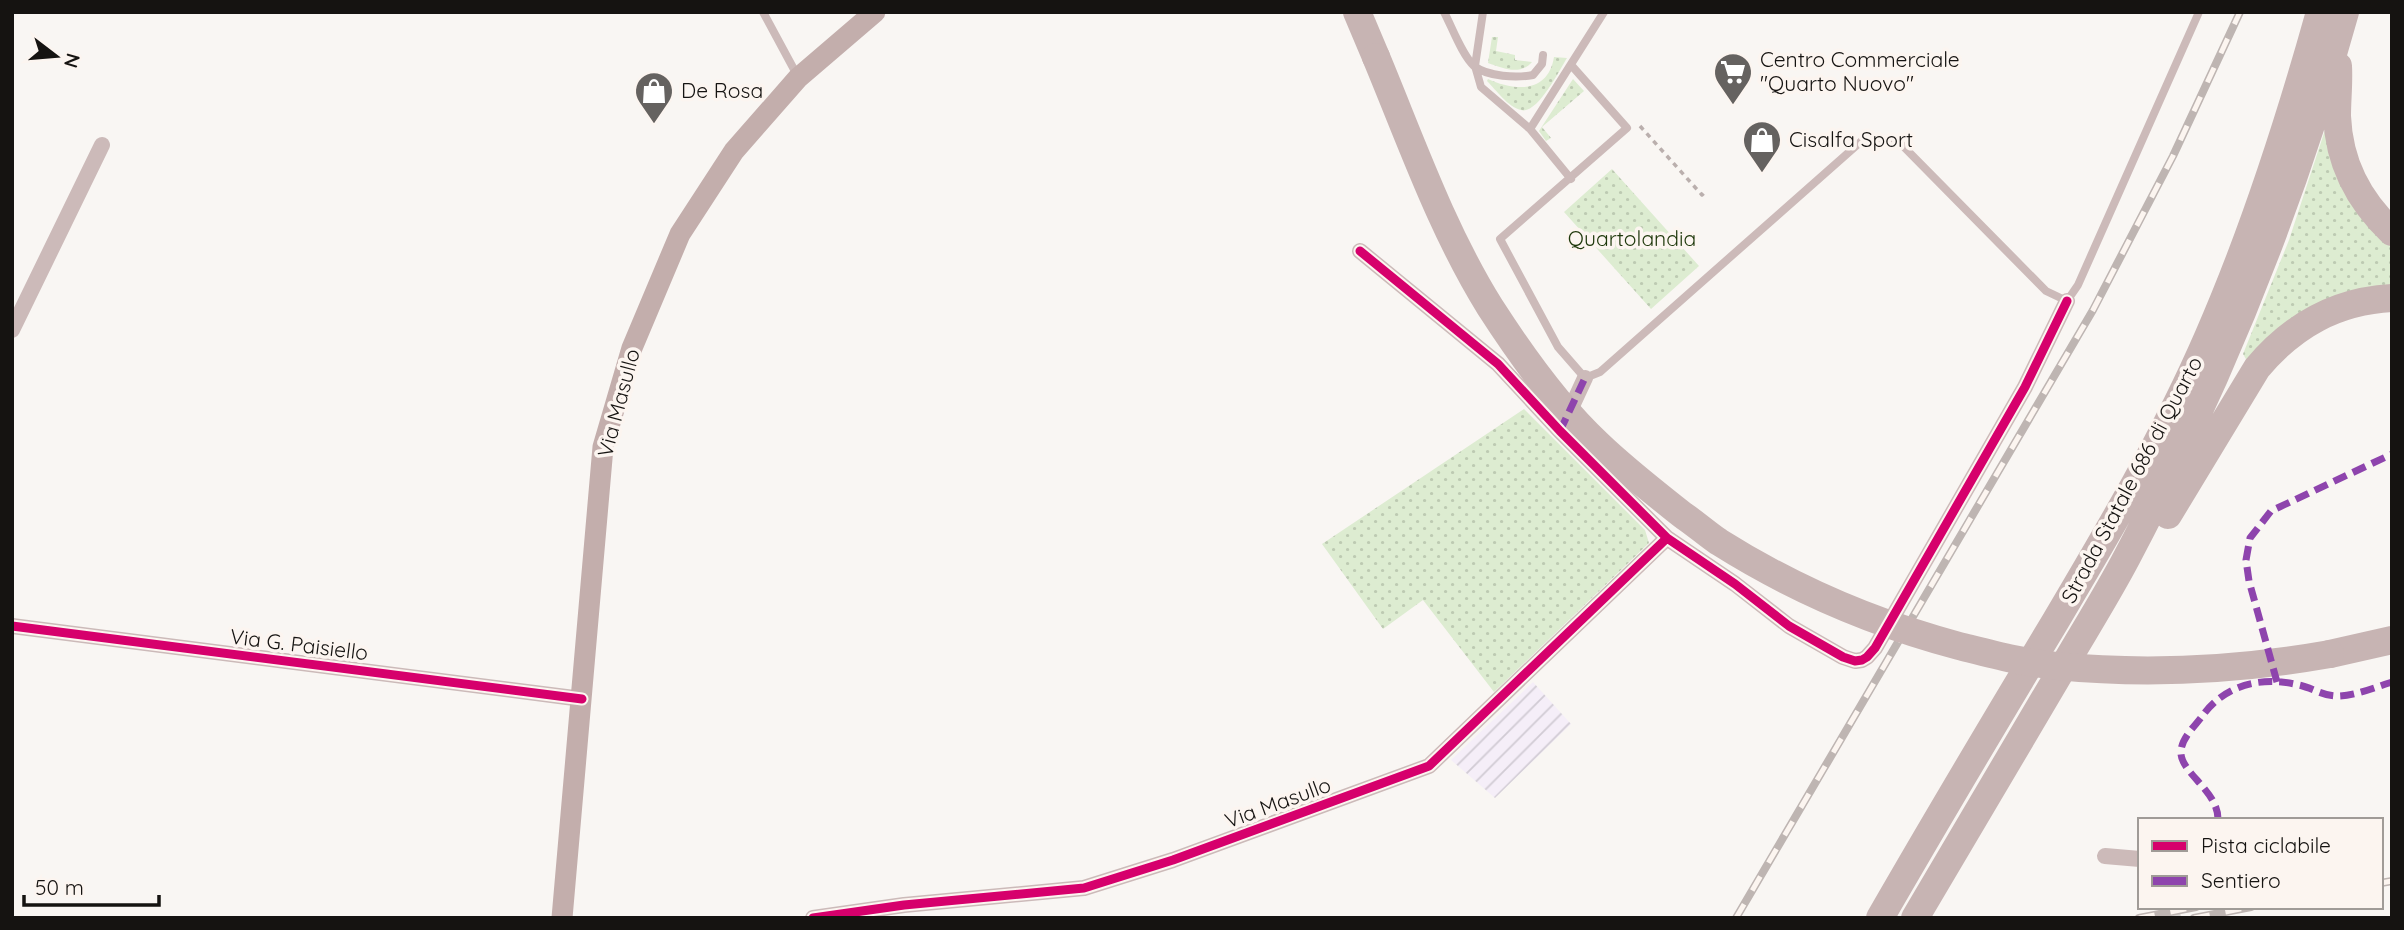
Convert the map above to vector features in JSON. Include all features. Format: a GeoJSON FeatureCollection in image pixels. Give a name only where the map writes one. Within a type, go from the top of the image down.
{"type":"FeatureCollection","features":[{"type":"Feature","properties":{"kind":"highway"},"geometry":{"type":"LineString","coordinates":[[1357,12],[1453,237],[1489,305],[1538,375],[1595,442],[1644,485],[1718,541],[1785,578],[1872,619],[2010,659],[2054,666],[2174,671],[2234,668],[2330,654],[2392,640]]}},
{"type":"Feature","properties":{"kind":"highway","name":"Strada Statale 686 di Quarto"},"geometry":{"type":"LineString","coordinates":[[1880,918],[2084,572],[2174,409],[2208,339],[2265,193],[2296,100],[2320,12]]}},
{"type":"Feature","properties":{"kind":"highway","name":"Strada Statale 686 di Quarto"},"geometry":{"type":"LineString","coordinates":[[1915,918],[2125,560],[2196,420],[2247,304],[2293,181],[2345,12]]}},
{"type":"Feature","properties":{"kind":"highway"},"geometry":{"type":"LineString","coordinates":[[2336,43],[2339,144],[2347,170],[2361,198],[2375,217],[2392,232]]}},
{"type":"Feature","properties":{"kind":"highway"},"geometry":{"type":"LineString","coordinates":[[2125,560],[2162,524],[2224,420],[2271,351],[2287,336],[2318,315],[2349,304],[2392,298]]}},
{"type":"Feature","properties":{"kind":"main road","name":"Via Masullo"},"geometry":{"type":"LineString","coordinates":[[562,918],[603,447],[632,348],[680,234],[734,151],[799,78],[875,12]]}},
{"type":"Feature","properties":{"kind":"street"},"geometry":{"type":"LineString","coordinates":[[12,330],[102,145]]}},
{"type":"Feature","properties":{"kind":"street"},"geometry":{"type":"LineString","coordinates":[[1360,251],[1499,364],[1560,431],[1667,538],[1735,584],[1789,626],[1855,661],[1867,657],[1875,648],[2000,433],[2067,301]]}},
{"type":"Feature","properties":{"kind":"street"},"geometry":{"type":"LineString","coordinates":[[1560,431],[1585,378]]}},
{"type":"Feature","properties":{"kind":"street","name":"Via Masullo"},"geometry":{"type":"LineString","coordinates":[[813,918],[904,905],[1084,888],[1173,860],[1429,766],[1667,538]]}},
{"type":"Feature","properties":{"kind":"street","name":"Via G. Paisiello"},"geometry":{"type":"LineString","coordinates":[[12,626],[582,699]]}},
{"type":"Feature","properties":{"kind":"street"},"geometry":{"type":"LineString","coordinates":[[2105,856],[2138,859]]}},
{"type":"Feature","properties":{"kind":"lane"},"geometry":{"type":"LineString","coordinates":[[763,12],[799,78]]}},
{"type":"Feature","properties":{"kind":"lane"},"geometry":{"type":"LineString","coordinates":[[1444,12],[1475,66],[1481,87],[1530,129],[1571,179]]}},
{"type":"Feature","properties":{"kind":"lane"},"geometry":{"type":"LineString","coordinates":[[1475,66],[1483,12]]}},
{"type":"Feature","properties":{"kind":"lane"},"geometry":{"type":"LineString","coordinates":[[1530,129],[1604,12]]}},
{"type":"Feature","properties":{"kind":"lane"},"geometry":{"type":"LineString","coordinates":[[1572,66],[1627,128],[1500,239],[1558,347],[1585,378],[1600,372],[1866,138],[1900,143],[2046,291],[2067,301],[2078,285],[2199,12]]}},
{"type":"Feature","properties":{"kind":"lane"},"geometry":{"type":"LineString","coordinates":[[1475,66],[1514,79],[1533,75],[1542,64],[1543,55]]}},
{"type":"Feature","properties":{"kind":"path"},"geometry":{"type":"LineString","coordinates":[[1637,122],[1702,195],[1706,191]]}},
{"type":"Feature","properties":{"kind":"shaded area"},"geometry":{"type":"Polygon","coordinates":[[[1533,682],[1571,724],[1495,798],[1451,760],[1533,682]]]}},
{"type":"Feature","properties":{"kind":"green space"},"geometry":{"type":"Polygon","coordinates":[[[1492,37],[1498,37],[1496,51],[1515,55],[1515,60],[1532,62],[1517,70],[1488,63],[1492,37]]]}},
{"type":"Feature","properties":{"kind":"green space"},"geometry":{"type":"Polygon","coordinates":[[[1554,57],[1567,58],[1547,91],[1527,110],[1511,105],[1487,81],[1488,79],[1519,87],[1537,83],[1545,78],[1551,69],[1554,57]]]}},
{"type":"Feature","properties":{"kind":"green space"},"geometry":{"type":"Polygon","coordinates":[[[1573,79],[1584,91],[1542,127],[1551,138],[1546,141],[1539,131],[1573,79]]]}},
{"type":"Feature","properties":{"kind":"green space"},"geometry":{"type":"Polygon","coordinates":[[[2325,130],[2392,244],[2392,289],[2247,361],[2243,354],[2289,240],[2325,130]]]}},
{"type":"Feature","properties":{"kind":"green space","name":"Quartolandia"},"geometry":{"type":"Polygon","coordinates":[[[1612,169],[1699,266],[1651,309],[1564,212],[1612,169]]]}},
{"type":"Feature","properties":{"kind":"green space"},"geometry":{"type":"Polygon","coordinates":[[[1524,409],[1645,530],[1649,543],[1494,692],[1423,600],[1383,629],[1322,544],[1524,409]]]}},
{"type":"Feature","properties":{"kind":"tunnel"},"geometry":{"type":"LineString","coordinates":[[2171,909],[2173,918]]}},
{"type":"Feature","properties":{"kind":"railway"},"geometry":{"type":"LineString","coordinates":[[1736,918],[2093,310],[2173,156],[2240,12]]}},
{"type":"Feature","properties":{"kind":"railway"},"geometry":{"type":"LineString","coordinates":[[2383,883],[2392,881]]}},
{"type":"Feature","properties":{"kind":"railway"},"geometry":{"type":"LineString","coordinates":[[2139,918],[2186,909]]}},
{"type":"Feature","properties":{"kind":"railway"},"geometry":{"type":"LineString","coordinates":[[2194,918],[2241,909]]}},
{"type":"Feature","properties":{"kind":"marked path"},"geometry":{"type":"LineString","coordinates":[[1560,431],[1585,378]]}},
{"type":"Feature","properties":{"kind":"marked path"},"geometry":{"type":"LineString","coordinates":[[2277,682],[2249,581],[2246,560],[2250,538],[2271,511],[2392,454]]}},
{"type":"Feature","properties":{"kind":"marked path"},"geometry":{"type":"LineString","coordinates":[[2218,818],[2212,800],[2186,767],[2181,751],[2190,732],[2212,704],[2222,696],[2258,682],[2285,682],[2340,696],[2392,682]]}},
{"type":"Feature","properties":{"kind":"cycle path"},"geometry":{"type":"LineString","coordinates":[[1360,251],[1498,364],[1560,431],[1667,538],[1735,584],[1789,626],[1855,661],[1867,657],[1875,648],[2025,387],[2067,301]]}},
{"type":"Feature","properties":{"kind":"cycle path"},"geometry":{"type":"LineString","coordinates":[[813,918],[904,905],[1084,888],[1173,860],[1429,766],[1667,538]]}},
{"type":"Feature","properties":{"kind":"cycle path"},"geometry":{"type":"LineString","coordinates":[[12,626],[582,699]]}},
{"type":"Feature","properties":{"kind":"place","name":"Centro Commerciale \"Quarto Nuovo\""},"geometry":{"type":"Point","coordinates":[1733,106]}},
{"type":"Feature","properties":{"kind":"place","name":"De Rosa"},"geometry":{"type":"Point","coordinates":[654,125]}},
{"type":"Feature","properties":{"kind":"place","name":"Cisalfa Sport"},"geometry":{"type":"Point","coordinates":[1762,174]}}]}
